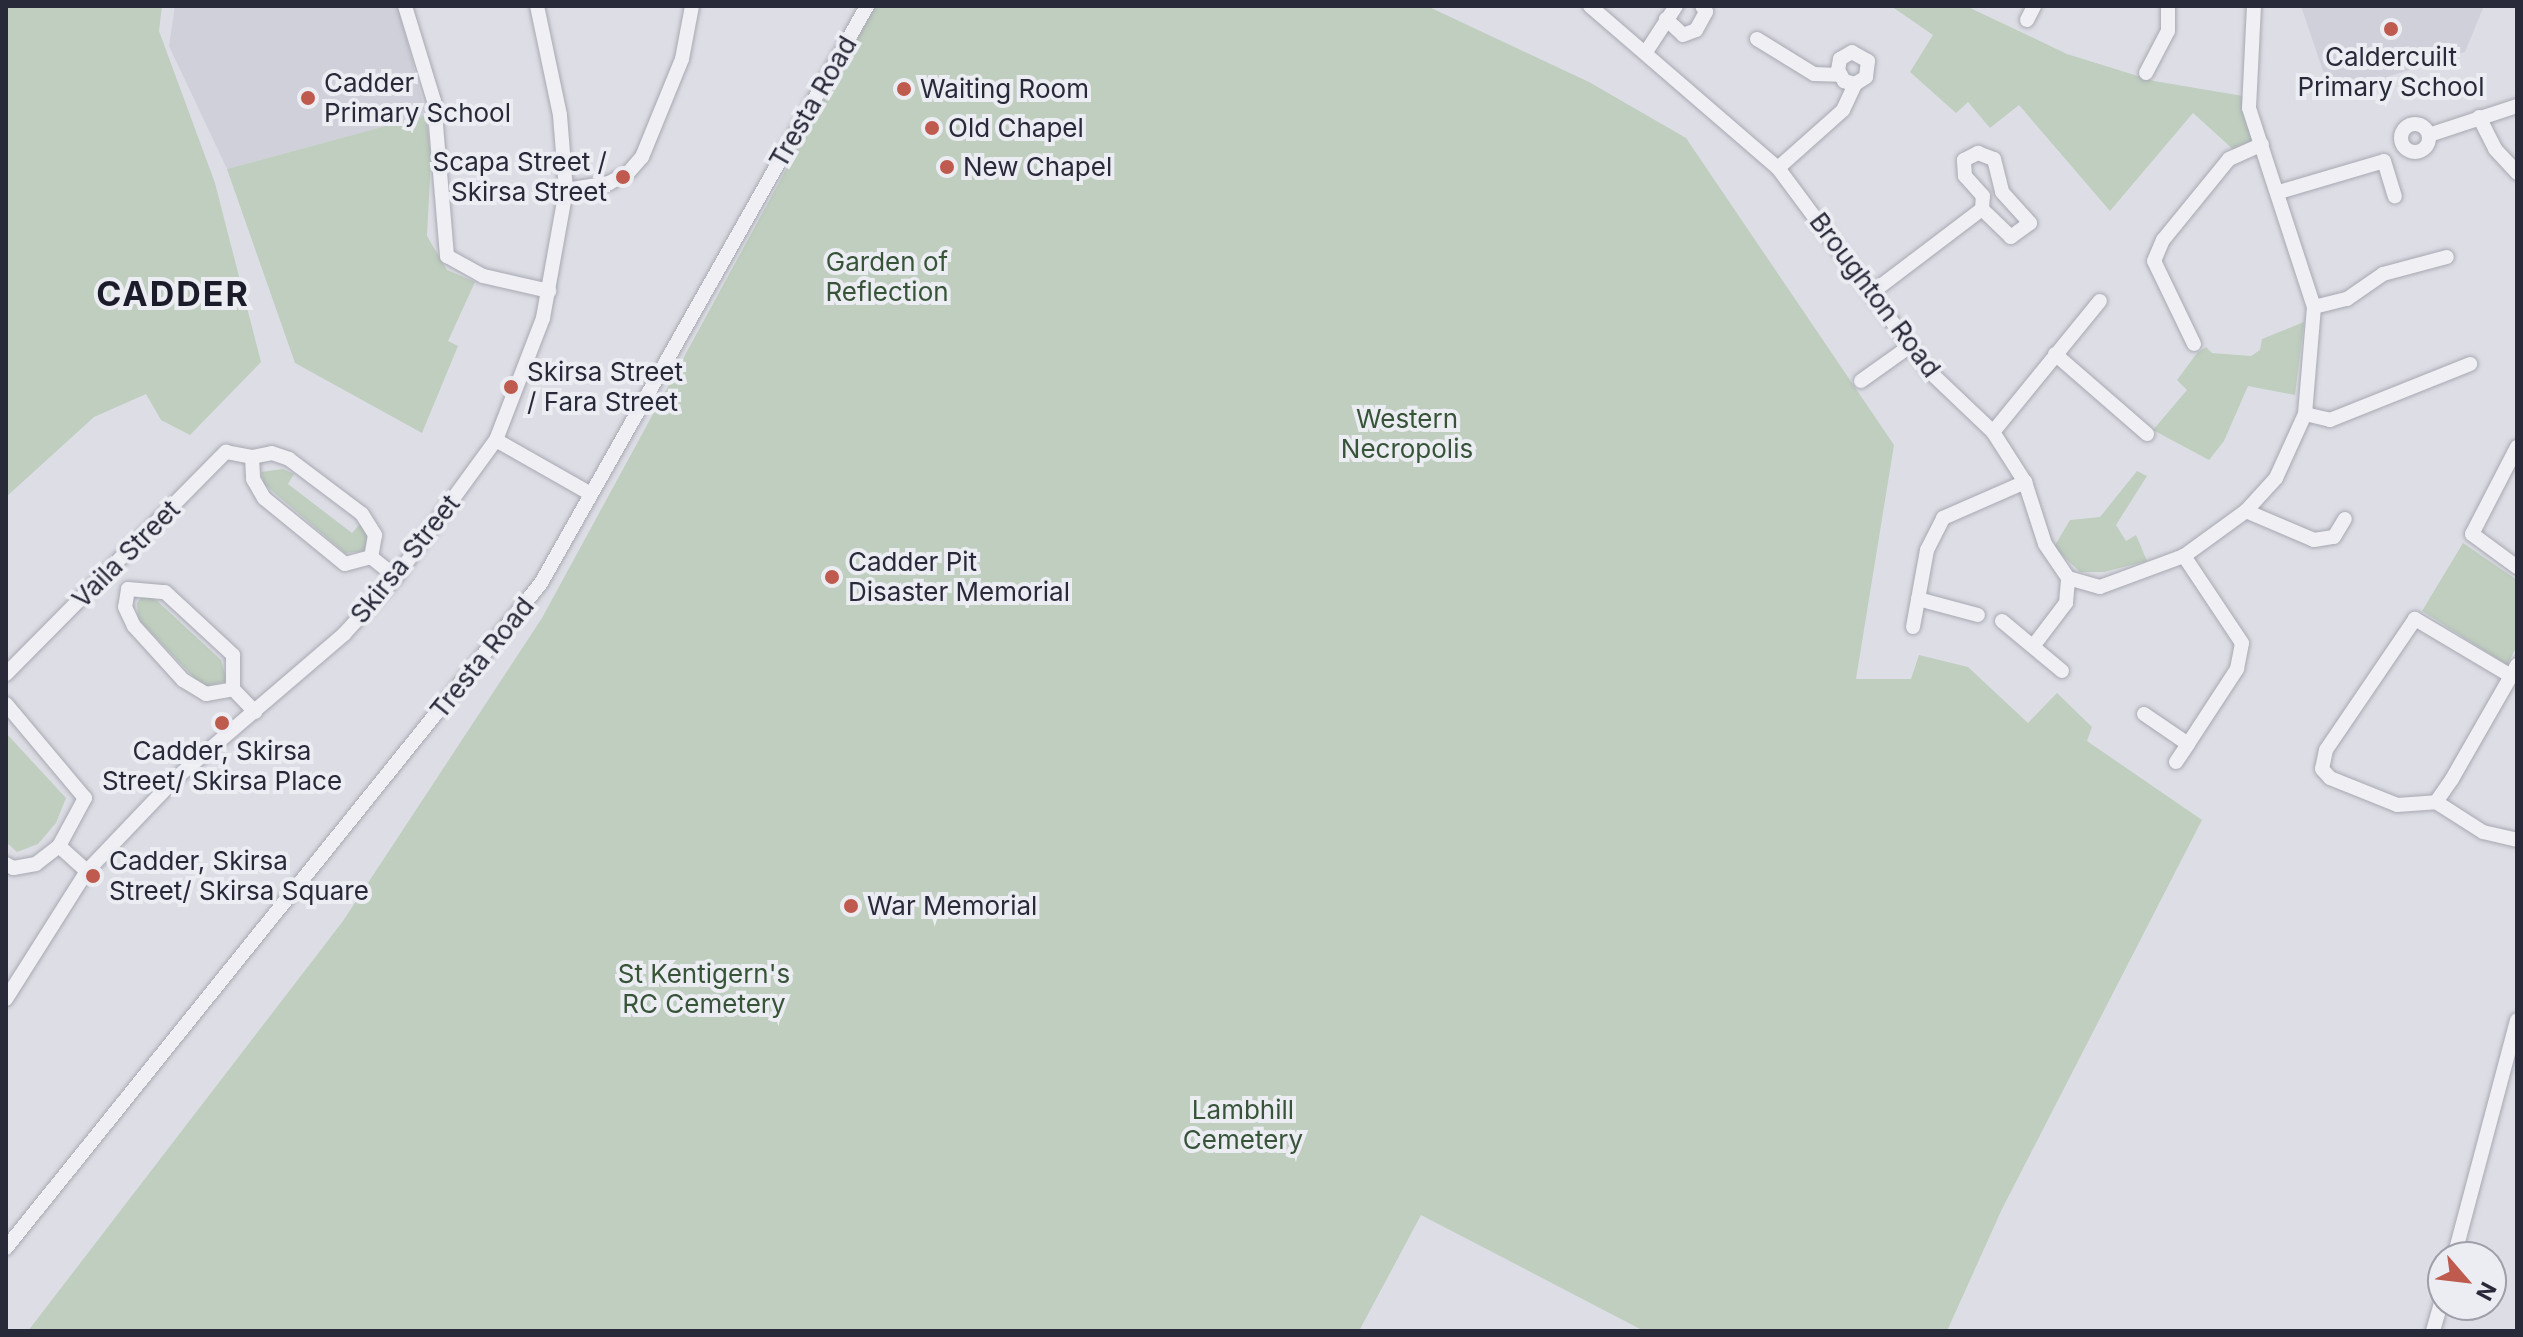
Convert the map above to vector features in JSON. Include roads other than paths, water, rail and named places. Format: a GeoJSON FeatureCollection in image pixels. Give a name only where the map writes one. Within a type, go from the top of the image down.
{"type":"FeatureCollection","features":[{"type":"Feature","properties":{"kind":"street"},"geometry":{"type":"LineString","coordinates":[[405,6],[434,101],[447,256],[483,276],[549,291]]}},
{"type":"Feature","properties":{"kind":"street","name":"Skirsa Street"},"geometry":{"type":"LineString","coordinates":[[6,999],[87,871],[135,817],[344,634],[396,577],[496,440],[523,376],[549,291],[566,190],[560,115],[537,6]]}},
{"type":"Feature","properties":{"kind":"street"},"geometry":{"type":"LineString","coordinates":[[566,190],[609,183],[642,157],[682,59],[692,6]]}},
{"type":"Feature","properties":{"kind":"street","name":"Tresta Road"},"geometry":{"type":"LineString","coordinates":[[6,1248],[520,611],[591,494],[867,6]]}},
{"type":"Feature","properties":{"kind":"street","name":"Broughton Road"},"geometry":{"type":"LineString","coordinates":[[1590,6],[1778,168],[1874,291],[1910,346],[1993,432],[2025,482],[2045,544],[2068,578]]}},
{"type":"Feature","properties":{"kind":"street"},"geometry":{"type":"LineString","coordinates":[[1646,52],[1676,6]]}},
{"type":"Feature","properties":{"kind":"street"},"geometry":{"type":"LineString","coordinates":[[1666,19],[1683,35],[1696,30],[1706,12],[1702,6]]}},
{"type":"Feature","properties":{"kind":"street"},"geometry":{"type":"LineString","coordinates":[[2027,20],[2034,6]]}},
{"type":"Feature","properties":{"kind":"street"},"geometry":{"type":"LineString","coordinates":[[2146,73],[2168,31],[2168,6]]}},
{"type":"Feature","properties":{"kind":"street"},"geometry":{"type":"LineString","coordinates":[[2034,645],[2066,603],[2068,578],[2100,587],[2184,556],[2246,511],[2276,478],[2305,414],[2314,307],[2279,192],[2249,108],[2254,6]]}},
{"type":"Feature","properties":{"kind":"street"},"geometry":{"type":"LineString","coordinates":[[1757,39],[1814,74],[1839,75],[1855,84]]}},
{"type":"Feature","properties":{"kind":"street"},"geometry":{"type":"LineString","coordinates":[[1778,168],[1843,110],[1855,84],[1869,72],[1862,55],[1844,55],[1839,75]]}},
{"type":"Feature","properties":{"kind":"street"},"geometry":{"type":"LineString","coordinates":[[2429,135],[2517,106]]}},
{"type":"Feature","properties":{"kind":"street"},"geometry":{"type":"LineString","coordinates":[[2479,117],[2495,149],[2517,173]]}},
{"type":"Feature","properties":{"kind":"street"},"geometry":{"type":"LineString","coordinates":[[2194,344],[2154,261],[2163,240],[2229,159],[2262,144]]}},
{"type":"Feature","properties":{"kind":"street"},"geometry":{"type":"LineString","coordinates":[[1874,291],[1982,209],[1983,196],[1965,176],[1964,160],[1978,153],[1994,159],[2002,192],[2030,223],[2011,237],[1982,209]]}},
{"type":"Feature","properties":{"kind":"street"},"geometry":{"type":"LineString","coordinates":[[2279,192],[2384,161],[2395,196]]}},
{"type":"Feature","properties":{"kind":"street"},"geometry":{"type":"LineString","coordinates":[[2314,307],[2347,299],[2383,274],[2447,257]]}},
{"type":"Feature","properties":{"kind":"street"},"geometry":{"type":"LineString","coordinates":[[1993,432],[2100,301]]}},
{"type":"Feature","properties":{"kind":"street"},"geometry":{"type":"LineString","coordinates":[[1861,381],[1910,346]]}},
{"type":"Feature","properties":{"kind":"street"},"geometry":{"type":"LineString","coordinates":[[2055,354],[2147,434]]}},
{"type":"Feature","properties":{"kind":"street"},"geometry":{"type":"LineString","coordinates":[[2305,414],[2330,420],[2470,364]]}},
{"type":"Feature","properties":{"kind":"street"},"geometry":{"type":"LineString","coordinates":[[496,440],[591,494]]}},
{"type":"Feature","properties":{"kind":"street"},"geometry":{"type":"LineString","coordinates":[[2517,447],[2472,534],[2517,567]]}},
{"type":"Feature","properties":{"kind":"street","name":"Vaila Street"},"geometry":{"type":"LineString","coordinates":[[6,674],[226,452],[252,457],[272,453],[289,459],[362,514],[375,535],[371,557]]}},
{"type":"Feature","properties":{"kind":"street"},"geometry":{"type":"LineString","coordinates":[[252,457],[253,479],[264,498],[345,564],[371,557],[396,577]]}},
{"type":"Feature","properties":{"kind":"street"},"geometry":{"type":"LineString","coordinates":[[1913,627],[1927,550],[1943,518],[2025,482]]}},
{"type":"Feature","properties":{"kind":"street"},"geometry":{"type":"LineString","coordinates":[[2246,511],[2314,540],[2334,537],[2345,519]]}},
{"type":"Feature","properties":{"kind":"street"},"geometry":{"type":"LineString","coordinates":[[2176,762],[2237,669],[2242,643],[2184,556]]}},
{"type":"Feature","properties":{"kind":"street"},"geometry":{"type":"LineString","coordinates":[[110,571],[128,589],[165,592],[233,655],[233,689],[255,712]]}},
{"type":"Feature","properties":{"kind":"street"},"geometry":{"type":"LineString","coordinates":[[128,589],[125,607],[134,626],[183,680],[206,694],[233,689]]}},
{"type":"Feature","properties":{"kind":"street"},"geometry":{"type":"LineString","coordinates":[[1918,599],[1978,615]]}},
{"type":"Feature","properties":{"kind":"street"},"geometry":{"type":"LineString","coordinates":[[2436,802],[2514,671],[2415,619],[2326,750],[2322,769],[2330,778],[2397,805],[2436,802],[2483,832],[2517,840]]}},
{"type":"Feature","properties":{"kind":"street"},"geometry":{"type":"LineString","coordinates":[[2002,621],[2062,671]]}},
{"type":"Feature","properties":{"kind":"street"},"geometry":{"type":"LineString","coordinates":[[6,704],[85,798],[59,846],[36,864],[13,868],[6,864]]}},
{"type":"Feature","properties":{"kind":"street"},"geometry":{"type":"LineString","coordinates":[[2144,714],[2188,744]]}},
{"type":"Feature","properties":{"kind":"street"},"geometry":{"type":"LineString","coordinates":[[59,846],[87,871]]}},
{"type":"Feature","properties":{"kind":"street"},"geometry":{"type":"LineString","coordinates":[[2458,1241],[2517,1020]]}},
{"type":"Feature","properties":{"kind":"place","name":"Caldercuilt Primary School"},"geometry":{"type":"Point","coordinates":[2391,29]}},
{"type":"Feature","properties":{"kind":"place","name":"Waiting Room"},"geometry":{"type":"Point","coordinates":[904,89]}},
{"type":"Feature","properties":{"kind":"place","name":"Cadder Primary School"},"geometry":{"type":"Point","coordinates":[308,98]}},
{"type":"Feature","properties":{"kind":"place","name":"Old Chapel"},"geometry":{"type":"Point","coordinates":[932,128]}},
{"type":"Feature","properties":{"kind":"place","name":"New Chapel"},"geometry":{"type":"Point","coordinates":[947,167]}},
{"type":"Feature","properties":{"kind":"place","name":"Scapa Street / Skirsa Street"},"geometry":{"type":"Point","coordinates":[623,177]}},
{"type":"Feature","properties":{"kind":"place","name":"Skirsa Street / Fara Street"},"geometry":{"type":"Point","coordinates":[511,387]}},
{"type":"Feature","properties":{"kind":"place","name":"Cadder Pit Disaster Memorial"},"geometry":{"type":"Point","coordinates":[832,577]}},
{"type":"Feature","properties":{"kind":"place","name":"Cadder, Skirsa Street/ Skirsa Place"},"geometry":{"type":"Point","coordinates":[222,723]}},
{"type":"Feature","properties":{"kind":"place","name":"Cadder, Skirsa Street/ Skirsa Square"},"geometry":{"type":"Point","coordinates":[93,876]}},
{"type":"Feature","properties":{"kind":"place","name":"War Memorial"},"geometry":{"type":"Point","coordinates":[851,906]}},
{"type":"Feature","properties":{"kind":"district","name":"CADDER"},"geometry":{"type":"Point","coordinates":[173,294]}},
{"type":"Feature","properties":{"kind":"park label","name":"Garden of Reflection"},"geometry":{"type":"Point","coordinates":[887,277]}},
{"type":"Feature","properties":{"kind":"park label","name":"Western Necropolis"},"geometry":{"type":"Point","coordinates":[1407,434]}},
{"type":"Feature","properties":{"kind":"park label","name":"St Kentigern's RC Cemetery"},"geometry":{"type":"Point","coordinates":[704,989]}},
{"type":"Feature","properties":{"kind":"park label","name":"Lambhill Cemetery"},"geometry":{"type":"Point","coordinates":[1243,1125]}}]}
